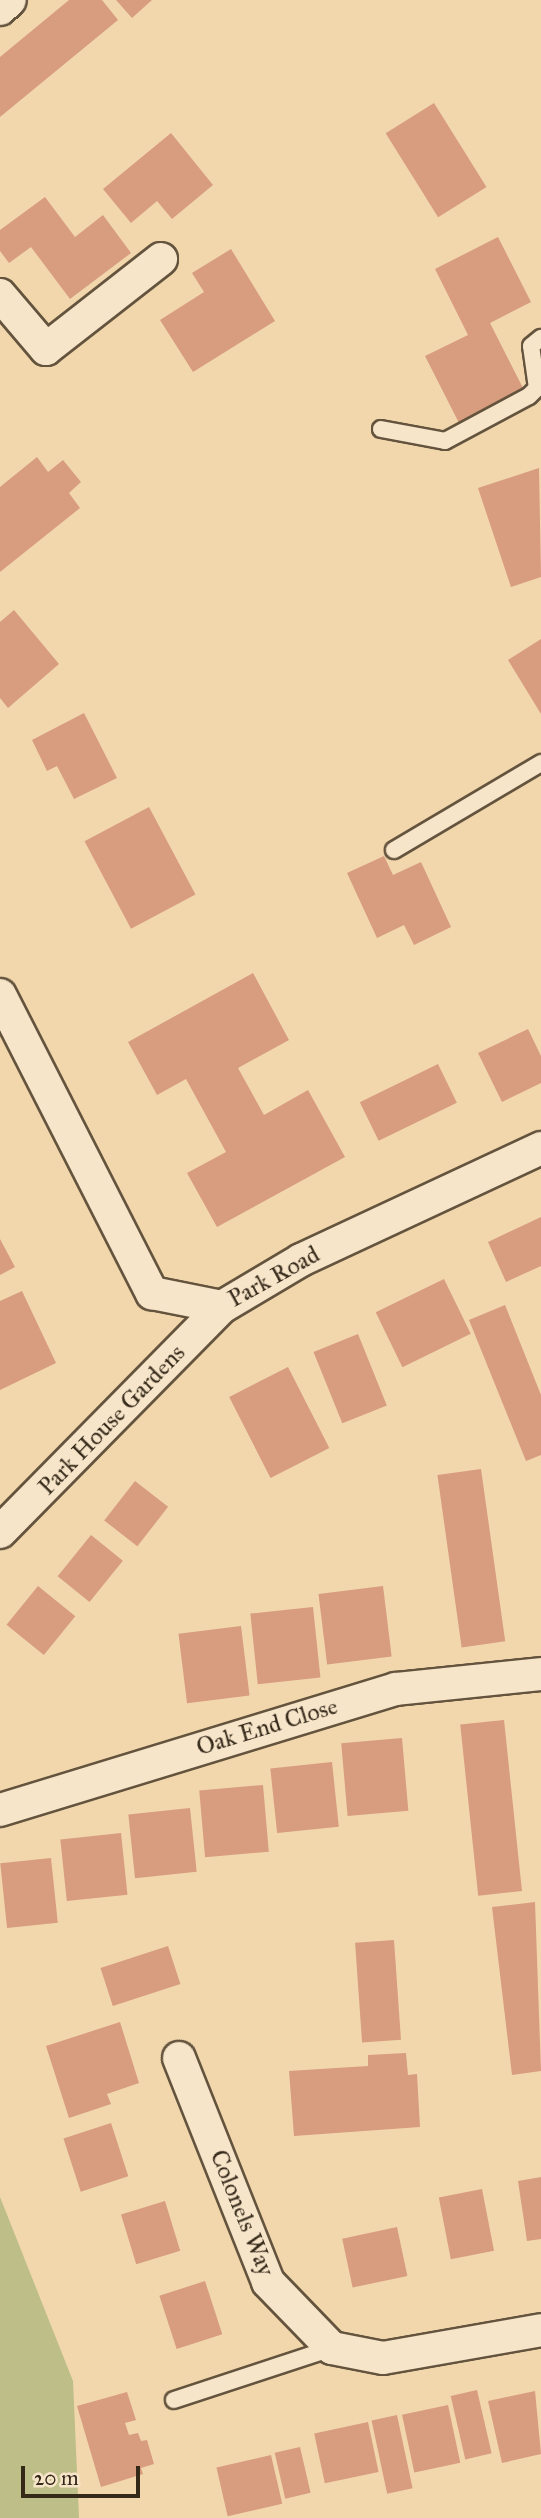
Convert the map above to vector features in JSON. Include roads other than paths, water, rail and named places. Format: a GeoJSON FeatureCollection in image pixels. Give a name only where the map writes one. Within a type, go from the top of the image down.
{"type":"FeatureCollection","features":[{"type":"Feature","properties":{"kind":"street"},"geometry":{"type":"LineString","coordinates":[[0,9],[10,0]]}},
{"type":"Feature","properties":{"kind":"street"},"geometry":{"type":"LineString","coordinates":[[0,295],[46,349],[161,260]]}},
{"type":"Feature","properties":{"kind":"street","name":"Park Road"},"geometry":{"type":"LineString","coordinates":[[0,995],[152,1293],[222,1307],[301,1260],[541,1147]]}},
{"type":"Feature","properties":{"kind":"street","name":"Park House Gardens"},"geometry":{"type":"LineString","coordinates":[[0,1532],[222,1307]]}},
{"type":"Feature","properties":{"kind":"street","name":"Oak End Close"},"geometry":{"type":"LineString","coordinates":[[0,1810],[397,1689],[541,1674]]}},
{"type":"Feature","properties":{"kind":"street","name":"Colonels Way"},"geometry":{"type":"LineString","coordinates":[[180,2058],[268,2282],[332,2348]]}},
{"type":"Feature","properties":{"kind":"street"},"geometry":{"type":"LineString","coordinates":[[332,2348],[383,2358],[541,2330]]}},
{"type":"Feature","properties":{"kind":"lane"},"geometry":{"type":"LineString","coordinates":[[381,429],[445,441],[529,396],[537,388],[531,346],[541,338]]}},
{"type":"Feature","properties":{"kind":"lane"},"geometry":{"type":"LineString","coordinates":[[394,850],[541,763]]}},
{"type":"Feature","properties":{"kind":"lane"},"geometry":{"type":"LineString","coordinates":[[174,2400],[332,2348]]}}]}
